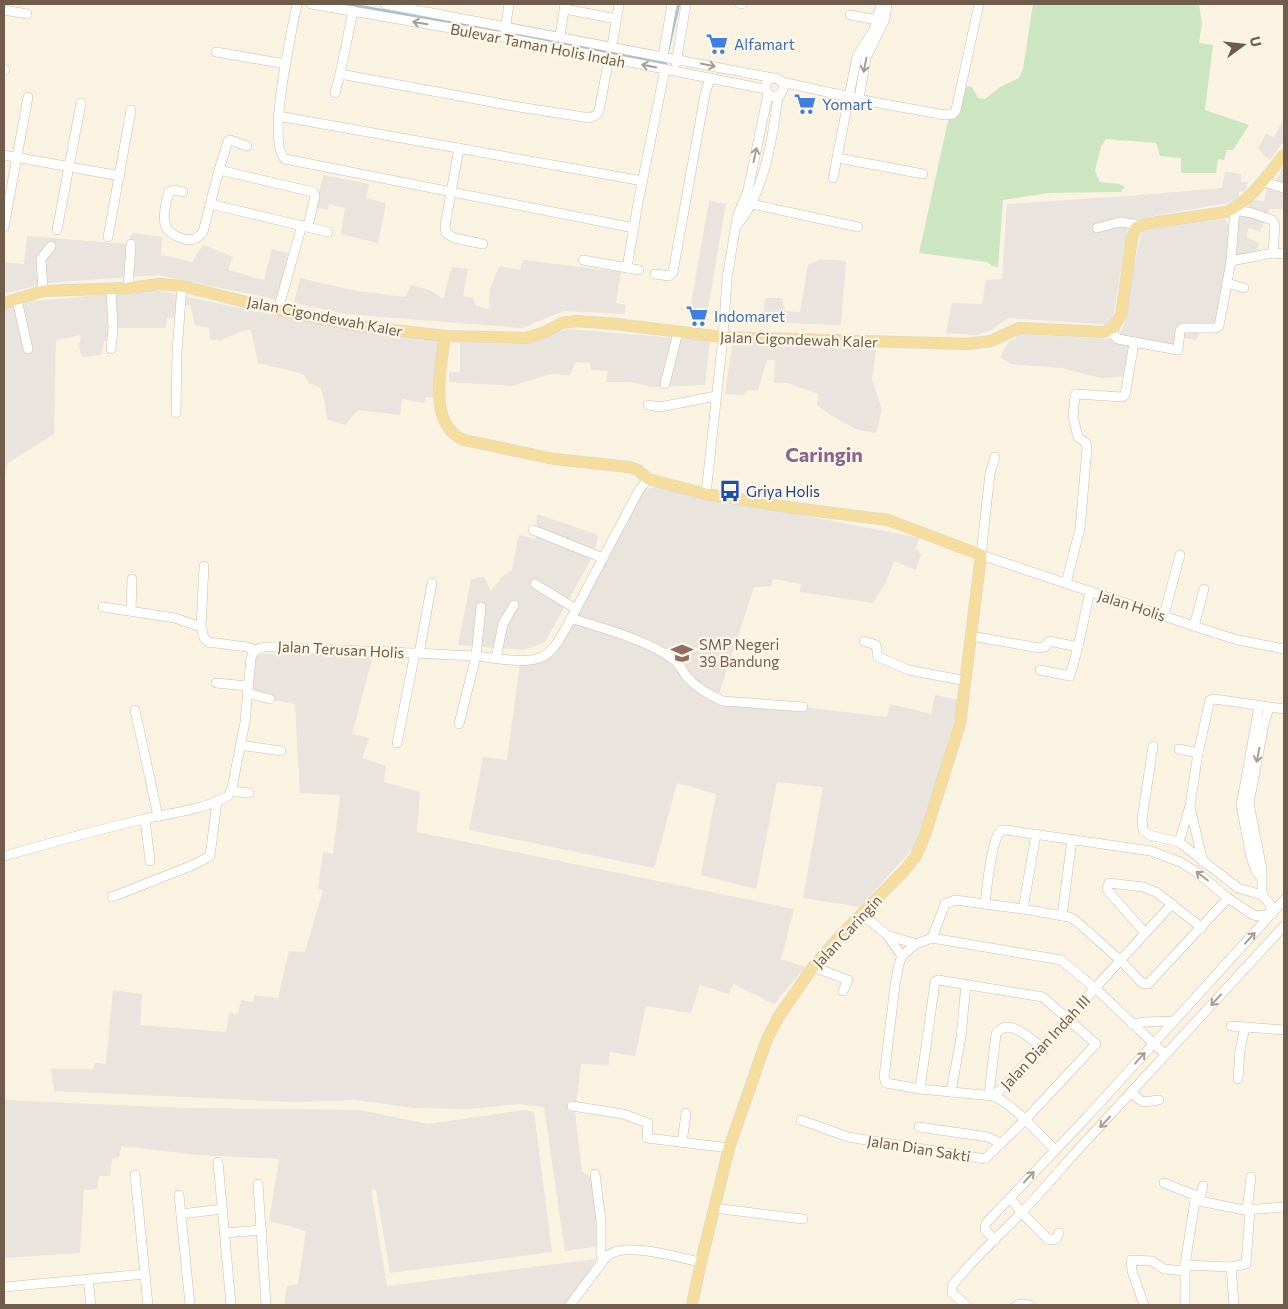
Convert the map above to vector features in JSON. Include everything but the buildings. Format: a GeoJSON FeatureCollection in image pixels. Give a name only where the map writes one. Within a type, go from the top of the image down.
{"type":"FeatureCollection","features":[{"type":"Feature","properties":{"kind":"main road"},"geometry":{"type":"LineString","coordinates":[[1113,328],[1121,315],[1134,231],[1140,226],[1235,209],[1262,182],[1284,155]]}},
{"type":"Feature","properties":{"kind":"main road","name":"Jalan Cigondewah Kaler"},"geometry":{"type":"LineString","coordinates":[[4,303],[43,291],[128,288],[160,284],[182,286],[278,310],[375,329],[445,336],[526,338],[562,323],[576,321],[723,337],[968,344],[991,341],[1019,328],[1096,332],[1113,328]]}},
{"type":"Feature","properties":{"kind":"main road"},"geometry":{"type":"LineString","coordinates":[[445,336],[439,385],[440,401],[444,422],[456,437],[554,459],[628,466],[638,470],[648,479],[706,494],[888,520],[981,555]]}},
{"type":"Feature","properties":{"kind":"main road","name":"Jalan Caringin"},"geometry":{"type":"LineString","coordinates":[[692,1305],[729,1148],[767,1039],[779,1016],[814,967],[903,872],[916,856],[925,835],[959,727],[981,555]]}},
{"type":"Feature","properties":{"kind":"street"},"geometry":{"type":"LineString","coordinates":[[297,4],[278,116],[279,147],[281,156],[285,160],[634,228]]}},
{"type":"Feature","properties":{"kind":"street","name":"Bulevar Taman Holis Indah"},"geometry":{"type":"LineString","coordinates":[[311,4],[503,37],[609,58],[773,78]]}},
{"type":"Feature","properties":{"kind":"street","name":"Bulevar Taman Holis Indah"},"geometry":{"type":"LineString","coordinates":[[385,4],[404,6],[663,56],[674,66],[710,78],[766,92]]}},
{"type":"Feature","properties":{"kind":"street"},"geometry":{"type":"LineString","coordinates":[[503,37],[509,4]]}},
{"type":"Feature","properties":{"kind":"street"},"geometry":{"type":"LineString","coordinates":[[612,46],[619,4]]}},
{"type":"Feature","properties":{"kind":"street"},"geometry":{"type":"LineString","coordinates":[[663,56],[672,4]]}},
{"type":"Feature","properties":{"kind":"street"},"geometry":{"type":"LineString","coordinates":[[627,268],[643,181],[674,66],[686,4]]}},
{"type":"Feature","properties":{"kind":"street"},"geometry":{"type":"LineString","coordinates":[[833,178],[857,56],[874,30],[881,4]]}},
{"type":"Feature","properties":{"kind":"street"},"geometry":{"type":"LineString","coordinates":[[859,98],[866,58],[884,19],[887,4]]}},
{"type":"Feature","properties":{"kind":"street"},"geometry":{"type":"LineString","coordinates":[[748,203],[768,80],[776,78],[782,82],[945,116],[953,114],[956,110],[979,4]]}},
{"type":"Feature","properties":{"kind":"street"},"geometry":{"type":"LineString","coordinates":[[560,36],[565,6],[616,19]]}},
{"type":"Feature","properties":{"kind":"street"},"geometry":{"type":"LineString","coordinates":[[4,10],[28,14]]}},
{"type":"Feature","properties":{"kind":"street"},"geometry":{"type":"LineString","coordinates":[[335,93],[353,11]]}},
{"type":"Feature","properties":{"kind":"street"},"geometry":{"type":"LineString","coordinates":[[850,16],[878,20]]}},
{"type":"Feature","properties":{"kind":"street"},"geometry":{"type":"LineString","coordinates":[[216,52],[286,64]]}},
{"type":"Feature","properties":{"kind":"street"},"geometry":{"type":"LineString","coordinates":[[340,74],[590,118],[599,112],[609,58]]}},
{"type":"Feature","properties":{"kind":"street"},"geometry":{"type":"LineString","coordinates":[[655,274],[669,276],[673,272],[705,94],[710,78]]}},
{"type":"Feature","properties":{"kind":"street"},"geometry":{"type":"LineString","coordinates":[[706,494],[723,337],[727,280],[736,226],[760,184],[772,135],[778,96],[784,90],[782,82]]}},
{"type":"Feature","properties":{"kind":"street"},"geometry":{"type":"LineString","coordinates":[[766,92],[774,97],[778,96]]}},
{"type":"Feature","properties":{"kind":"street"},"geometry":{"type":"LineString","coordinates":[[4,227],[28,97]]}},
{"type":"Feature","properties":{"kind":"street"},"geometry":{"type":"LineString","coordinates":[[57,230],[81,104]]}},
{"type":"Feature","properties":{"kind":"street"},"geometry":{"type":"LineString","coordinates":[[108,237],[130,110]]}},
{"type":"Feature","properties":{"kind":"street"},"geometry":{"type":"LineString","coordinates":[[278,116],[643,181]]}},
{"type":"Feature","properties":{"kind":"street"},"geometry":{"type":"LineString","coordinates":[[183,192],[172,190],[168,196],[165,223],[167,230],[176,236],[190,240],[199,237],[203,232],[218,170],[229,140],[247,146]]}},
{"type":"Feature","properties":{"kind":"street"},"geometry":{"type":"LineString","coordinates":[[459,148],[445,226],[446,233],[454,238],[483,244]]}},
{"type":"Feature","properties":{"kind":"street"},"geometry":{"type":"LineString","coordinates":[[4,155],[120,176]]}},
{"type":"Feature","properties":{"kind":"street"},"geometry":{"type":"LineString","coordinates":[[838,158],[923,174]]}},
{"type":"Feature","properties":{"kind":"street"},"geometry":{"type":"LineString","coordinates":[[218,170],[313,192],[315,196],[278,310]]}},
{"type":"Feature","properties":{"kind":"street"},"geometry":{"type":"LineString","coordinates":[[1262,182],[1284,188]]}},
{"type":"Feature","properties":{"kind":"street"},"geometry":{"type":"LineString","coordinates":[[748,203],[858,227]]}},
{"type":"Feature","properties":{"kind":"street"},"geometry":{"type":"LineString","coordinates":[[210,204],[328,232]]}},
{"type":"Feature","properties":{"kind":"street"},"geometry":{"type":"LineString","coordinates":[[1113,328],[1114,335],[1118,339],[1178,350],[1180,331],[1183,328],[1216,328],[1219,326],[1231,261],[1235,209],[1272,220],[1275,225],[1273,253]]}},
{"type":"Feature","properties":{"kind":"street"},"geometry":{"type":"LineString","coordinates":[[1096,228],[1120,222],[1140,226]]}},
{"type":"Feature","properties":{"kind":"street"},"geometry":{"type":"LineString","coordinates":[[128,288],[131,244]]}},
{"type":"Feature","properties":{"kind":"street"},"geometry":{"type":"LineString","coordinates":[[43,291],[41,260],[50,246]]}},
{"type":"Feature","properties":{"kind":"street"},"geometry":{"type":"LineString","coordinates":[[1231,261],[1273,253],[1284,254]]}},
{"type":"Feature","properties":{"kind":"street"},"geometry":{"type":"LineString","coordinates":[[583,260],[639,270]]}},
{"type":"Feature","properties":{"kind":"street"},"geometry":{"type":"LineString","coordinates":[[1227,283],[1244,288]]}},
{"type":"Feature","properties":{"kind":"street"},"geometry":{"type":"LineString","coordinates":[[176,413],[177,352],[182,286]]}},
{"type":"Feature","properties":{"kind":"street"},"geometry":{"type":"LineString","coordinates":[[111,288],[113,329],[111,348]]}},
{"type":"Feature","properties":{"kind":"street"},"geometry":{"type":"LineString","coordinates":[[17,300],[28,349]]}},
{"type":"Feature","properties":{"kind":"street"},"geometry":{"type":"LineString","coordinates":[[665,384],[678,332]]}},
{"type":"Feature","properties":{"kind":"street"},"geometry":{"type":"LineString","coordinates":[[1066,583],[1080,529],[1087,448],[1086,443],[1078,437],[1074,417],[1075,396],[1076,394],[1122,398],[1125,394],[1134,343]]}},
{"type":"Feature","properties":{"kind":"street"},"geometry":{"type":"LineString","coordinates":[[648,406],[660,407],[716,396]]}},
{"type":"Feature","properties":{"kind":"street"},"geometry":{"type":"LineString","coordinates":[[981,555],[990,473],[995,457]]}},
{"type":"Feature","properties":{"kind":"street","name":"Jalan Terusan Holis"},"geometry":{"type":"LineString","coordinates":[[232,791],[245,722],[251,658],[255,650],[270,646],[398,651],[417,654],[522,660],[543,656],[556,645],[639,490],[648,479]]}},
{"type":"Feature","properties":{"kind":"street"},"geometry":{"type":"LineString","coordinates":[[533,530],[603,558]]}},
{"type":"Feature","properties":{"kind":"street","name":"Jalan Holis"},"geometry":{"type":"LineString","coordinates":[[981,555],[1238,640],[1284,649]]}},
{"type":"Feature","properties":{"kind":"street"},"geometry":{"type":"LineString","coordinates":[[1164,615],[1180,555]]}},
{"type":"Feature","properties":{"kind":"street"},"geometry":{"type":"LineString","coordinates":[[204,566],[201,627],[204,638],[208,642],[239,645],[255,650]]}},
{"type":"Feature","properties":{"kind":"street"},"geometry":{"type":"LineString","coordinates":[[131,611],[132,580]]}},
{"type":"Feature","properties":{"kind":"street"},"geometry":{"type":"LineString","coordinates":[[397,743],[432,583]]}},
{"type":"Feature","properties":{"kind":"street"},"geometry":{"type":"LineString","coordinates":[[535,584],[576,609]]}},
{"type":"Feature","properties":{"kind":"street"},"geometry":{"type":"LineString","coordinates":[[1194,626],[1204,589]]}},
{"type":"Feature","properties":{"kind":"street"},"geometry":{"type":"LineString","coordinates":[[1040,670],[1070,676],[1090,591]]}},
{"type":"Feature","properties":{"kind":"street"},"geometry":{"type":"LineString","coordinates":[[496,658],[503,624],[514,605]]}},
{"type":"Feature","properties":{"kind":"street"},"geometry":{"type":"LineString","coordinates":[[459,724],[476,656],[481,606]]}},
{"type":"Feature","properties":{"kind":"street"},"geometry":{"type":"LineString","coordinates":[[103,607],[175,618],[201,627]]}},
{"type":"Feature","properties":{"kind":"street"},"geometry":{"type":"LineString","coordinates":[[572,618],[650,646],[679,664],[691,681],[713,697],[723,701],[803,707]]}},
{"type":"Feature","properties":{"kind":"street"},"geometry":{"type":"LineString","coordinates":[[972,636],[1039,648],[1045,647],[1050,641],[1078,647]]}},
{"type":"Feature","properties":{"kind":"street"},"geometry":{"type":"LineString","coordinates":[[864,641],[876,645],[878,657],[901,668],[923,674],[966,680]]}},
{"type":"Feature","properties":{"kind":"street"},"geometry":{"type":"LineString","coordinates":[[216,683],[247,690],[270,698]]}},
{"type":"Feature","properties":{"kind":"street"},"geometry":{"type":"LineString","coordinates":[[1179,842],[1190,806],[1198,753],[1209,701],[1211,699],[1284,709]]}},
{"type":"Feature","properties":{"kind":"street"},"geometry":{"type":"LineString","coordinates":[[1260,706],[1249,803],[1246,812],[1262,869],[1262,895]]}},
{"type":"Feature","properties":{"kind":"street"},"geometry":{"type":"LineString","coordinates":[[1258,733],[1269,708]]}},
{"type":"Feature","properties":{"kind":"street"},"geometry":{"type":"LineString","coordinates":[[135,710],[158,816]]}},
{"type":"Feature","properties":{"kind":"street"},"geometry":{"type":"LineString","coordinates":[[240,745],[281,751]]}},
{"type":"Feature","properties":{"kind":"street"},"geometry":{"type":"LineString","coordinates":[[1153,746],[1142,827],[1146,834],[1179,842],[1238,888],[1262,895],[1270,904],[1272,914]]}},
{"type":"Feature","properties":{"kind":"street"},"geometry":{"type":"LineString","coordinates":[[1179,749],[1198,753]]}},
{"type":"Feature","properties":{"kind":"street"},"geometry":{"type":"LineString","coordinates":[[4,856],[218,801],[228,796],[232,791],[249,793]]}},
{"type":"Feature","properties":{"kind":"street"},"geometry":{"type":"LineString","coordinates":[[112,897],[194,865],[210,856],[218,801]]}},
{"type":"Feature","properties":{"kind":"street"},"geometry":{"type":"LineString","coordinates":[[1190,806],[1203,862]]}},
{"type":"Feature","properties":{"kind":"street"},"geometry":{"type":"LineString","coordinates":[[145,819],[150,861]]}},
{"type":"Feature","properties":{"kind":"street"},"geometry":{"type":"LineString","coordinates":[[985,904],[993,852],[999,832],[1006,830],[1141,849],[1166,856],[1198,873],[1228,898],[1253,915],[1272,914],[1284,922]]}},
{"type":"Feature","properties":{"kind":"street"},"geometry":{"type":"LineString","coordinates":[[1023,908],[1036,834]]}},
{"type":"Feature","properties":{"kind":"street"},"geometry":{"type":"LineString","coordinates":[[1062,916],[1072,839]]}},
{"type":"Feature","properties":{"kind":"street"},"geometry":{"type":"LineString","coordinates":[[1145,933],[1109,892],[1106,885],[1112,882],[1156,892],[1202,928]]}},
{"type":"Feature","properties":{"kind":"street"},"geometry":{"type":"LineString","coordinates":[[932,938],[945,904],[948,901],[955,900],[1023,908],[1062,916],[1075,920],[1121,961],[1142,983],[1148,984],[1228,898]]}},
{"type":"Feature","properties":{"kind":"street"},"geometry":{"type":"LineString","coordinates":[[994,1240],[985,1230],[985,1225],[1087,1118],[1284,900]]}},
{"type":"Feature","properties":{"kind":"street","name":"Jalan Dian Indah III"},"geometry":{"type":"LineString","coordinates":[[991,1095],[1042,1047],[1172,904]]}},
{"type":"Feature","properties":{"kind":"street"},"geometry":{"type":"LineString","coordinates":[[862,914],[888,935],[902,956]]}},
{"type":"Feature","properties":{"kind":"street"},"geometry":{"type":"LineString","coordinates":[[966,1305],[952,1293],[952,1286],[974,1260],[1022,1213],[1068,1160],[1284,926]]}},
{"type":"Feature","properties":{"kind":"street"},"geometry":{"type":"LineString","coordinates":[[888,935],[916,944]]}},
{"type":"Feature","properties":{"kind":"street"},"geometry":{"type":"LineString","coordinates":[[1055,1150],[1004,1101],[991,1095],[920,1089],[888,1084],[885,1080],[896,973],[902,956],[916,944],[932,938],[1058,959],[1065,962],[1166,1055]]}},
{"type":"Feature","properties":{"kind":"street"},"geometry":{"type":"LineString","coordinates":[[814,967],[848,980],[843,991]]}},
{"type":"Feature","properties":{"kind":"street"},"geometry":{"type":"LineString","coordinates":[[920,1089],[935,982],[940,980],[1040,996],[1068,1019]]}},
{"type":"Feature","properties":{"kind":"street"},"geometry":{"type":"LineString","coordinates":[[951,1092],[961,1037],[966,984]]}},
{"type":"Feature","properties":{"kind":"street","name":"Jalan Dian Sakti"},"geometry":{"type":"LineString","coordinates":[[801,1120],[848,1137],[987,1158],[1094,1048],[1095,1042],[1068,1019]]}},
{"type":"Feature","properties":{"kind":"street"},"geometry":{"type":"LineString","coordinates":[[1132,1024],[1174,1022]]}},
{"type":"Feature","properties":{"kind":"street"},"geometry":{"type":"LineString","coordinates":[[1231,1026],[1284,1030]]}},
{"type":"Feature","properties":{"kind":"street"},"geometry":{"type":"LineString","coordinates":[[991,1095],[996,1034],[1000,1029],[1012,1027],[1042,1047]]}},
{"type":"Feature","properties":{"kind":"street"},"geometry":{"type":"LineString","coordinates":[[1238,1079],[1240,1050],[1245,1027]]}},
{"type":"Feature","properties":{"kind":"street"},"geometry":{"type":"LineString","coordinates":[[1131,1093],[1143,1102],[1159,1100]]}},
{"type":"Feature","properties":{"kind":"street"},"geometry":{"type":"LineString","coordinates":[[572,1106],[626,1115],[649,1124],[647,1138],[729,1148]]}},
{"type":"Feature","properties":{"kind":"street"},"geometry":{"type":"LineString","coordinates":[[682,1143],[686,1112]]}},
{"type":"Feature","properties":{"kind":"street"},"geometry":{"type":"LineString","coordinates":[[919,1127],[988,1137],[1000,1143]]}},
{"type":"Feature","properties":{"kind":"street"},"geometry":{"type":"LineString","coordinates":[[218,1162],[231,1305]]}},
{"type":"Feature","properties":{"kind":"street"},"geometry":{"type":"LineString","coordinates":[[595,1174],[601,1221],[601,1257]]}},
{"type":"Feature","properties":{"kind":"street"},"geometry":{"type":"LineString","coordinates":[[135,1175],[148,1305]]}},
{"type":"Feature","properties":{"kind":"street"},"geometry":{"type":"LineString","coordinates":[[1144,1305],[1132,1271],[1131,1260],[1152,1260],[1164,1269],[1231,1267],[1244,1266],[1246,1264],[1251,1177]]}},
{"type":"Feature","properties":{"kind":"street"},"geometry":{"type":"LineString","coordinates":[[1164,1182],[1196,1198],[1231,1208],[1248,1210],[1284,1207]]}},
{"type":"Feature","properties":{"kind":"street"},"geometry":{"type":"LineString","coordinates":[[258,1184],[266,1305]]}},
{"type":"Feature","properties":{"kind":"street"},"geometry":{"type":"LineString","coordinates":[[1184,1305],[1185,1268],[1196,1198],[1201,1195],[1203,1186]]}},
{"type":"Feature","properties":{"kind":"street"},"geometry":{"type":"LineString","coordinates":[[179,1195],[190,1305]]}},
{"type":"Feature","properties":{"kind":"street"},"geometry":{"type":"LineString","coordinates":[[1010,1198],[1022,1213],[1050,1240],[1056,1239],[1059,1233]]}},
{"type":"Feature","properties":{"kind":"street"},"geometry":{"type":"LineString","coordinates":[[714,1208],[802,1219]]}},
{"type":"Feature","properties":{"kind":"street"},"geometry":{"type":"LineString","coordinates":[[181,1214],[222,1209]]}},
{"type":"Feature","properties":{"kind":"street"},"geometry":{"type":"LineString","coordinates":[[224,1233],[262,1230]]}},
{"type":"Feature","properties":{"kind":"street"},"geometry":{"type":"LineString","coordinates":[[570,1305],[606,1257],[613,1252],[635,1250],[701,1262]]}},
{"type":"Feature","properties":{"kind":"street"},"geometry":{"type":"LineString","coordinates":[[1231,1267],[1234,1305]]}},
{"type":"Feature","properties":{"kind":"street"},"geometry":{"type":"LineString","coordinates":[[4,1286],[145,1274]]}},
{"type":"Feature","properties":{"kind":"street"},"geometry":{"type":"LineString","coordinates":[[88,1279],[91,1305]]}},
{"type":"Feature","properties":{"kind":"street"},"geometry":{"type":"LineString","coordinates":[[1017,1305],[1030,1305]]}},
{"type":"Feature","properties":{"kind":"shaded area"},"geometry":{"type":"Polygon","coordinates":[[[1284,118],[1284,141],[1270,160],[1258,148],[1266,134],[1274,137],[1284,118]]]}},
{"type":"Feature","properties":{"kind":"shaded area"},"geometry":{"type":"Polygon","coordinates":[[[1284,165],[1284,209],[1269,209],[1260,232],[1249,228],[1246,237],[1259,243],[1253,260],[1232,265],[1220,296],[1217,332],[1201,332],[1196,340],[1180,337],[1179,348],[1146,346],[1134,353],[1128,376],[1101,378],[1062,368],[1011,364],[1000,357],[1009,341],[1016,339],[1016,334],[1112,339],[1121,332],[1126,320],[1128,292],[1142,230],[1225,219],[1228,225],[1232,225],[1238,214],[1247,213],[1250,200],[1264,201],[1268,185],[1274,185],[1284,165]]]}},
{"type":"Feature","properties":{"kind":"shaded area"},"geometry":{"type":"Polygon","coordinates":[[[1225,172],[1241,174],[1241,182],[1248,182],[1245,191],[1239,192],[1239,199],[1228,203],[1129,220],[1112,325],[1008,318],[990,331],[977,335],[946,333],[952,303],[982,304],[986,280],[1002,279],[1007,204],[1222,188],[1225,172]]]}},
{"type":"Feature","properties":{"kind":"shaded area"},"geometry":{"type":"Polygon","coordinates":[[[323,175],[369,184],[366,198],[386,203],[378,243],[341,234],[345,208],[329,204],[328,210],[316,208],[323,175]]]}},
{"type":"Feature","properties":{"kind":"shaded area"},"geometry":{"type":"Polygon","coordinates":[[[709,201],[726,204],[706,319],[689,316],[709,201]]]}},
{"type":"Feature","properties":{"kind":"shaded area"},"geometry":{"type":"Polygon","coordinates":[[[133,233],[162,237],[161,255],[192,262],[203,245],[233,257],[228,270],[264,280],[272,249],[288,253],[279,300],[158,275],[47,283],[4,294],[4,262],[24,264],[27,236],[127,244],[133,233]]]}},
{"type":"Feature","properties":{"kind":"shaded area"},"geometry":{"type":"Polygon","coordinates":[[[821,259],[846,261],[841,325],[763,322],[765,298],[782,298],[785,311],[800,312],[808,265],[821,259]]]}},
{"type":"Feature","properties":{"kind":"shaded area"},"geometry":{"type":"Polygon","coordinates":[[[523,260],[621,272],[616,303],[626,305],[625,314],[564,311],[522,328],[346,314],[294,303],[300,278],[351,290],[405,297],[411,285],[430,290],[443,299],[452,267],[468,269],[463,296],[473,298],[476,306],[489,309],[490,289],[499,266],[520,270],[523,260]]]}},
{"type":"Feature","properties":{"kind":"shaded area"},"geometry":{"type":"Polygon","coordinates":[[[156,290],[271,315],[366,332],[421,339],[440,339],[433,398],[426,397],[424,403],[402,399],[400,415],[358,410],[345,425],[327,419],[320,387],[309,383],[303,374],[258,363],[251,330],[242,331],[221,340],[210,340],[209,328],[195,325],[190,305],[183,306],[180,318],[167,318],[166,328],[114,328],[110,341],[104,341],[101,355],[82,357],[79,348],[81,335],[56,340],[54,434],[8,463],[4,480],[4,309],[33,301],[156,290]]]}},
{"type":"Feature","properties":{"kind":"shaded area"},"geometry":{"type":"Polygon","coordinates":[[[570,329],[710,341],[705,385],[651,387],[631,382],[606,382],[608,371],[591,370],[590,363],[576,362],[570,375],[551,374],[512,386],[449,382],[449,372],[460,372],[460,343],[512,344],[570,329]]]}},
{"type":"Feature","properties":{"kind":"shaded area"},"geometry":{"type":"Polygon","coordinates":[[[733,341],[851,345],[876,350],[872,379],[882,410],[876,433],[855,429],[829,414],[817,405],[819,394],[788,383],[774,383],[775,360],[767,360],[758,390],[747,390],[743,395],[725,394],[733,341]]]}},
{"type":"Feature","properties":{"kind":"shaded area"},"geometry":{"type":"Polygon","coordinates":[[[657,487],[920,538],[915,548],[921,554],[916,570],[894,561],[885,584],[873,603],[800,592],[801,584],[773,579],[771,586],[754,587],[718,697],[887,717],[890,704],[931,714],[935,695],[960,700],[926,817],[914,847],[860,907],[803,898],[823,787],[777,782],[756,889],[701,875],[716,794],[677,783],[654,868],[469,830],[483,757],[507,760],[520,663],[544,660],[640,495],[646,489],[657,487]]]}},
{"type":"Feature","properties":{"kind":"shaded area"},"geometry":{"type":"Polygon","coordinates":[[[537,514],[598,535],[594,554],[545,642],[524,650],[458,645],[471,579],[484,577],[491,591],[502,577],[512,570],[519,535],[536,539],[537,514]]]}},
{"type":"Feature","properties":{"kind":"shaded area"},"geometry":{"type":"Polygon","coordinates":[[[374,652],[352,734],[369,738],[362,758],[386,766],[384,782],[420,792],[417,832],[794,909],[781,959],[805,967],[774,1004],[733,984],[729,994],[700,985],[691,1013],[646,1006],[635,1056],[610,1052],[609,1065],[581,1064],[575,1112],[582,1171],[596,1185],[600,1246],[565,1251],[544,1107],[518,1104],[470,1109],[415,1108],[355,1100],[295,1102],[54,1091],[51,1069],[93,1069],[95,1063],[106,1064],[113,990],[142,994],[140,1025],[226,1032],[229,1013],[238,1014],[241,1000],[253,1002],[254,995],[278,998],[289,951],[305,952],[323,890],[318,889],[323,852],[333,854],[340,795],[300,793],[295,704],[250,696],[255,657],[261,654],[374,652]]]}},
{"type":"Feature","properties":{"kind":"shaded area"},"geometry":{"type":"Polygon","coordinates":[[[4,1100],[185,1108],[360,1110],[428,1124],[523,1110],[534,1112],[552,1252],[390,1273],[376,1190],[371,1189],[387,1286],[596,1259],[588,1274],[565,1305],[284,1305],[287,1286],[298,1284],[306,1231],[269,1221],[279,1159],[199,1155],[121,1146],[119,1157],[112,1159],[110,1176],[99,1176],[97,1189],[84,1190],[80,1253],[5,1258],[4,1283],[4,1100]]]}},
{"type":"Feature","properties":{"kind":"green space"},"geometry":{"type":"Polygon","coordinates":[[[1033,4],[1199,4],[1202,24],[1199,43],[1213,45],[1205,110],[1249,125],[1233,150],[1227,150],[1224,160],[1218,159],[1216,173],[1181,173],[1181,158],[1160,156],[1156,143],[1106,139],[1101,147],[1095,171],[1100,182],[1119,184],[1125,187],[1121,192],[1049,193],[1003,200],[998,267],[992,266],[987,262],[919,253],[948,121],[954,118],[965,86],[972,87],[978,98],[985,99],[1000,87],[1019,78],[1023,69],[1033,4]]]}},
{"type":"Feature","properties":{"kind":"waterway"},"geometry":{"type":"LineString","coordinates":[[348,4],[497,31]]}},
{"type":"Feature","properties":{"kind":"waterway"},"geometry":{"type":"LineString","coordinates":[[668,51],[679,4]]}},
{"type":"Feature","properties":{"kind":"waterway"},"geometry":{"type":"LineString","coordinates":[[511,34],[666,63],[666,61]]}},
{"type":"Feature","properties":{"kind":"place","name":"Alfamart"},"geometry":{"type":"Point","coordinates":[717,44]}},
{"type":"Feature","properties":{"kind":"place","name":"Yomart"},"geometry":{"type":"Point","coordinates":[805,104]}},
{"type":"Feature","properties":{"kind":"place","name":"Indomaret"},"geometry":{"type":"Point","coordinates":[697,316]}},
{"type":"Feature","properties":{"kind":"place","name":"Griya Holis"},"geometry":{"type":"Point","coordinates":[730,491]}},
{"type":"Feature","properties":{"kind":"place","name":"SMP Negeri 39 Bandung"},"geometry":{"type":"Point","coordinates":[682,653]}},
{"type":"Feature","properties":{"kind":"district","name":"Caringin"},"geometry":{"type":"Point","coordinates":[824,454]}}]}
